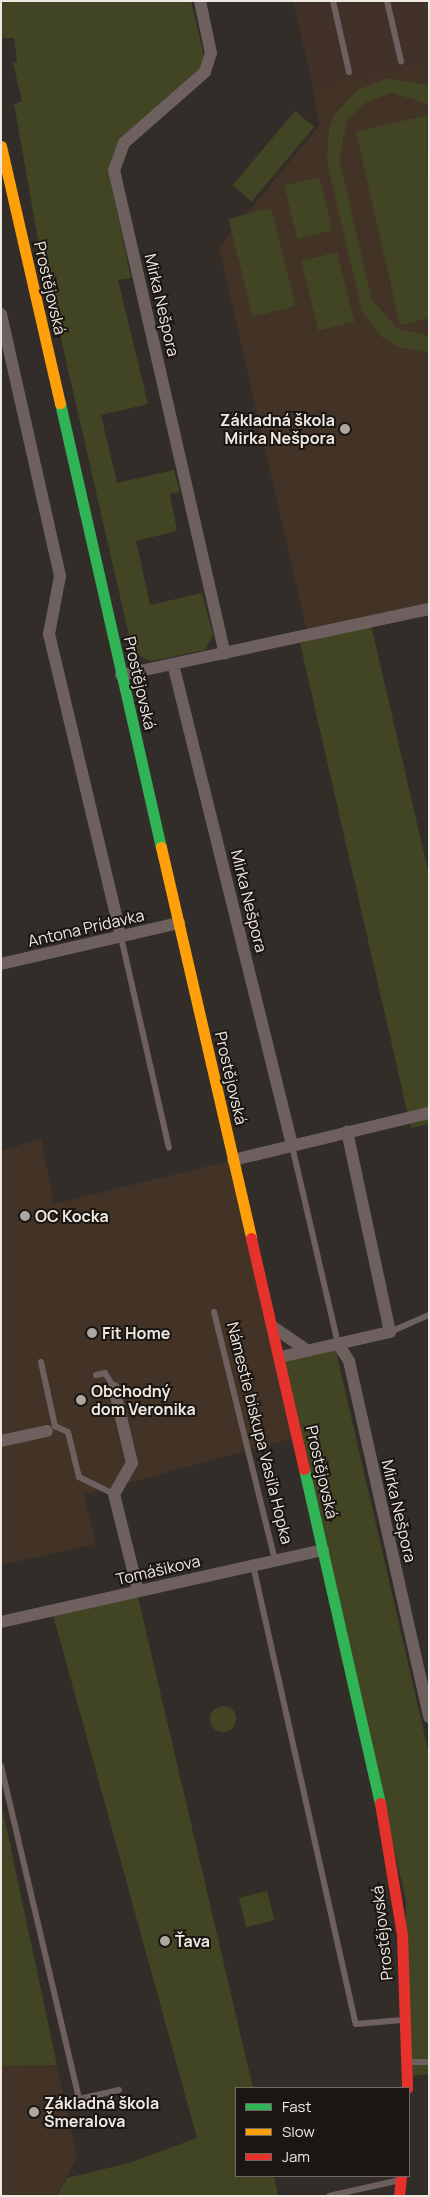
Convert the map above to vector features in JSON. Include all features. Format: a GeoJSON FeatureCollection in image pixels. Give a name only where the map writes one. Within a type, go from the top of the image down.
{"type":"FeatureCollection","features":[{"type":"Feature","properties":{"kind":"street","name":"Mirka Nešpora"},"geometry":{"type":"LineString","coordinates":[[200,1],[211,53],[205,72],[124,143],[114,170],[226,653]]}},
{"type":"Feature","properties":{"kind":"street","name":"Prostějovská"},"geometry":{"type":"LineString","coordinates":[[1,146],[121,675],[280,1357],[380,1804],[402,1935],[408,2062],[407,2087]]}},
{"type":"Feature","properties":{"kind":"street"},"geometry":{"type":"LineString","coordinates":[[1,314],[60,576],[49,634],[120,937]]}},
{"type":"Feature","properties":{"kind":"street"},"geometry":{"type":"LineString","coordinates":[[121,675],[429,610]]}},
{"type":"Feature","properties":{"kind":"street","name":"Mirka Nešpora"},"geometry":{"type":"LineString","coordinates":[[174,664],[292,1146]]}},
{"type":"Feature","properties":{"kind":"street","name":"Antona Prídavka"},"geometry":{"type":"LineString","coordinates":[[1,964],[179,922]]}},
{"type":"Feature","properties":{"kind":"street"},"geometry":{"type":"LineString","coordinates":[[233,1160],[429,1113]]}},
{"type":"Feature","properties":{"kind":"street"},"geometry":{"type":"LineString","coordinates":[[280,1357],[390,1332],[347,1132]]}},
{"type":"Feature","properties":{"kind":"street"},"geometry":{"type":"LineString","coordinates":[[273,1327],[308,1351]]}},
{"type":"Feature","properties":{"kind":"street","name":"Mirka Nešpora"},"geometry":{"type":"LineString","coordinates":[[338,1344],[349,1361],[429,1717]]}},
{"type":"Feature","properties":{"kind":"street"},"geometry":{"type":"LineString","coordinates":[[114,1388],[132,1463],[114,1494],[138,1591]]}},
{"type":"Feature","properties":{"kind":"street"},"geometry":{"type":"LineString","coordinates":[[1,1441],[46,1431]]}},
{"type":"Feature","properties":{"kind":"street","name":"Tomášikova"},"geometry":{"type":"LineString","coordinates":[[1,1622],[322,1550]]}},
{"type":"Feature","properties":{"kind":"street"},"geometry":{"type":"LineString","coordinates":[[399,2196],[401,2178]]}},
{"type":"Feature","properties":{"kind":"lane"},"geometry":{"type":"LineString","coordinates":[[333,1],[349,72]]}},
{"type":"Feature","properties":{"kind":"lane"},"geometry":{"type":"LineString","coordinates":[[387,1],[401,61]]}},
{"type":"Feature","properties":{"kind":"lane"},"geometry":{"type":"LineString","coordinates":[[120,937],[169,1148]]}},
{"type":"Feature","properties":{"kind":"lane"},"geometry":{"type":"LineString","coordinates":[[292,1146],[338,1344]]}},
{"type":"Feature","properties":{"kind":"lane","name":"Námestie biskupa Vasiľa Hopka"},"geometry":{"type":"LineString","coordinates":[[214,1312],[274,1560]]}},
{"type":"Feature","properties":{"kind":"lane"},"geometry":{"type":"LineString","coordinates":[[390,1332],[429,1315]]}},
{"type":"Feature","properties":{"kind":"lane"},"geometry":{"type":"LineString","coordinates":[[41,1362],[55,1426],[69,1437],[79,1477],[114,1494]]}},
{"type":"Feature","properties":{"kind":"lane"},"geometry":{"type":"LineString","coordinates":[[96,1375],[105,1373],[114,1388]]}},
{"type":"Feature","properties":{"kind":"lane"},"geometry":{"type":"LineString","coordinates":[[253,1565],[356,2024],[406,2020]]}},
{"type":"Feature","properties":{"kind":"lane"},"geometry":{"type":"LineString","coordinates":[[1,1766],[78,2100],[120,2090]]}},
{"type":"Feature","properties":{"kind":"lane"},"geometry":{"type":"LineString","coordinates":[[408,2062],[429,2062]]}},
{"type":"Feature","properties":{"kind":"lane"},"geometry":{"type":"LineString","coordinates":[[329,2196],[401,2178]]}},
{"type":"Feature","properties":{"kind":"shaded area"},"geometry":{"type":"Polygon","coordinates":[[[293,1],[429,1],[429,61],[313,87],[293,1]]]}},
{"type":"Feature","properties":{"kind":"shaded area","name":"Základná škola Mirka Nešpora"},"geometry":{"type":"Polygon","coordinates":[[[429,61],[429,612],[309,641],[219,247],[319,126],[313,87],[429,61]]]}},
{"type":"Feature","properties":{"kind":"shaded area"},"geometry":{"type":"Polygon","coordinates":[[[41,1138],[54,1204],[233,1160],[294,1438],[84,1495],[96,1544],[1,1565],[1,1151],[41,1138]]]}},
{"type":"Feature","properties":{"kind":"shaded area","name":"Základná škola Šmeralova"},"geometry":{"type":"Polygon","coordinates":[[[57,2065],[77,2158],[56,2196],[1,2196],[1,2066],[57,2065]]]}},
{"type":"Feature","properties":{"kind":"green space"},"geometry":{"type":"Polygon","coordinates":[[[1,1],[191,1],[208,73],[125,138],[110,177],[131,278],[118,280],[148,404],[101,415],[117,483],[174,470],[180,492],[170,494],[177,531],[136,541],[150,605],[202,593],[213,635],[205,650],[151,661],[138,655],[130,640],[37,234],[14,104],[22,101],[13,63],[17,62],[14,38],[1,38],[1,1]]]}},
{"type":"Feature","properties":{"kind":"green space"},"geometry":{"type":"Polygon","coordinates":[[[388,78],[429,86],[429,104],[392,93],[366,102],[347,120],[339,159],[372,300],[398,329],[429,336],[429,353],[396,346],[382,337],[362,311],[327,162],[329,129],[335,114],[358,90],[388,78]]]}},
{"type":"Feature","properties":{"kind":"green space"},"geometry":{"type":"Polygon","coordinates":[[[295,111],[314,127],[252,201],[233,185],[295,111]]]}},
{"type":"Feature","properties":{"kind":"green space"},"geometry":{"type":"Polygon","coordinates":[[[427,115],[429,318],[400,325],[356,132],[427,115]]]}},
{"type":"Feature","properties":{"kind":"green space"},"geometry":{"type":"Polygon","coordinates":[[[319,177],[332,230],[297,239],[284,186],[319,177]]]}},
{"type":"Feature","properties":{"kind":"green space"},"geometry":{"type":"Polygon","coordinates":[[[271,208],[295,306],[253,317],[228,219],[271,208]]]}},
{"type":"Feature","properties":{"kind":"green space"},"geometry":{"type":"Polygon","coordinates":[[[337,252],[354,322],[319,331],[301,261],[337,252]]]}},
{"type":"Feature","properties":{"kind":"green space"},"geometry":{"type":"Polygon","coordinates":[[[371,625],[429,875],[429,1124],[411,1128],[300,643],[371,625]]]}},
{"type":"Feature","properties":{"kind":"green space"},"geometry":{"type":"Polygon","coordinates":[[[335,1347],[429,1754],[429,2074],[404,2077],[406,1900],[278,1364],[335,1347]]]}},
{"type":"Feature","properties":{"kind":"green space"},"geometry":{"type":"Polygon","coordinates":[[[137,1593],[253,2087],[235,2087],[235,2177],[274,2177],[278,2196],[57,2196],[67,2178],[129,2163],[197,2138],[52,1611],[137,1593]]]}},
{"type":"Feature","properties":{"kind":"green space"},"geometry":{"type":"Polygon","coordinates":[[[223,1706],[232,1710],[236,1719],[232,1728],[223,1732],[214,1728],[210,1719],[214,1710],[223,1706]]]}},
{"type":"Feature","properties":{"kind":"green space"},"geometry":{"type":"Polygon","coordinates":[[[1,1802],[57,2065],[1,2066],[1,1802]]]}},
{"type":"Feature","properties":{"kind":"green space"},"geometry":{"type":"Polygon","coordinates":[[[267,1891],[274,1920],[246,1927],[239,1898],[267,1891]]]}},
{"type":"Feature","properties":{"kind":"traffic: fast"},"geometry":{"type":"LineString","coordinates":[[60,403],[161,847]]}},
{"type":"Feature","properties":{"kind":"traffic: fast"},"geometry":{"type":"LineString","coordinates":[[304,1469],[380,1803]]}},
{"type":"Feature","properties":{"kind":"traffic: slow"},"geometry":{"type":"LineString","coordinates":[[1,146],[60,403]]}},
{"type":"Feature","properties":{"kind":"traffic: slow"},"geometry":{"type":"LineString","coordinates":[[161,847],[251,1238]]}},
{"type":"Feature","properties":{"kind":"traffic: jam"},"geometry":{"type":"LineString","coordinates":[[251,1238],[304,1469]]}},
{"type":"Feature","properties":{"kind":"traffic: jam"},"geometry":{"type":"LineString","coordinates":[[380,1803],[402,1935],[407,2087]]}},
{"type":"Feature","properties":{"kind":"traffic: jam"},"geometry":{"type":"LineString","coordinates":[[399,2196],[401,2177]]}},
{"type":"Feature","properties":{"kind":"place","name":"Základná škola Mirka Nešpora"},"geometry":{"type":"Point","coordinates":[345,429]}},
{"type":"Feature","properties":{"kind":"place","name":"OC Kocka"},"geometry":{"type":"Point","coordinates":[25,1216]}},
{"type":"Feature","properties":{"kind":"place","name":"Fit Home"},"geometry":{"type":"Point","coordinates":[92,1333]}},
{"type":"Feature","properties":{"kind":"place","name":"Obchodný dom Veronika"},"geometry":{"type":"Point","coordinates":[81,1400]}},
{"type":"Feature","properties":{"kind":"place","name":"Ťava"},"geometry":{"type":"Point","coordinates":[165,1941]}},
{"type":"Feature","properties":{"kind":"place","name":"Základná škola Šmeralova"},"geometry":{"type":"Point","coordinates":[34,2112]}}]}
